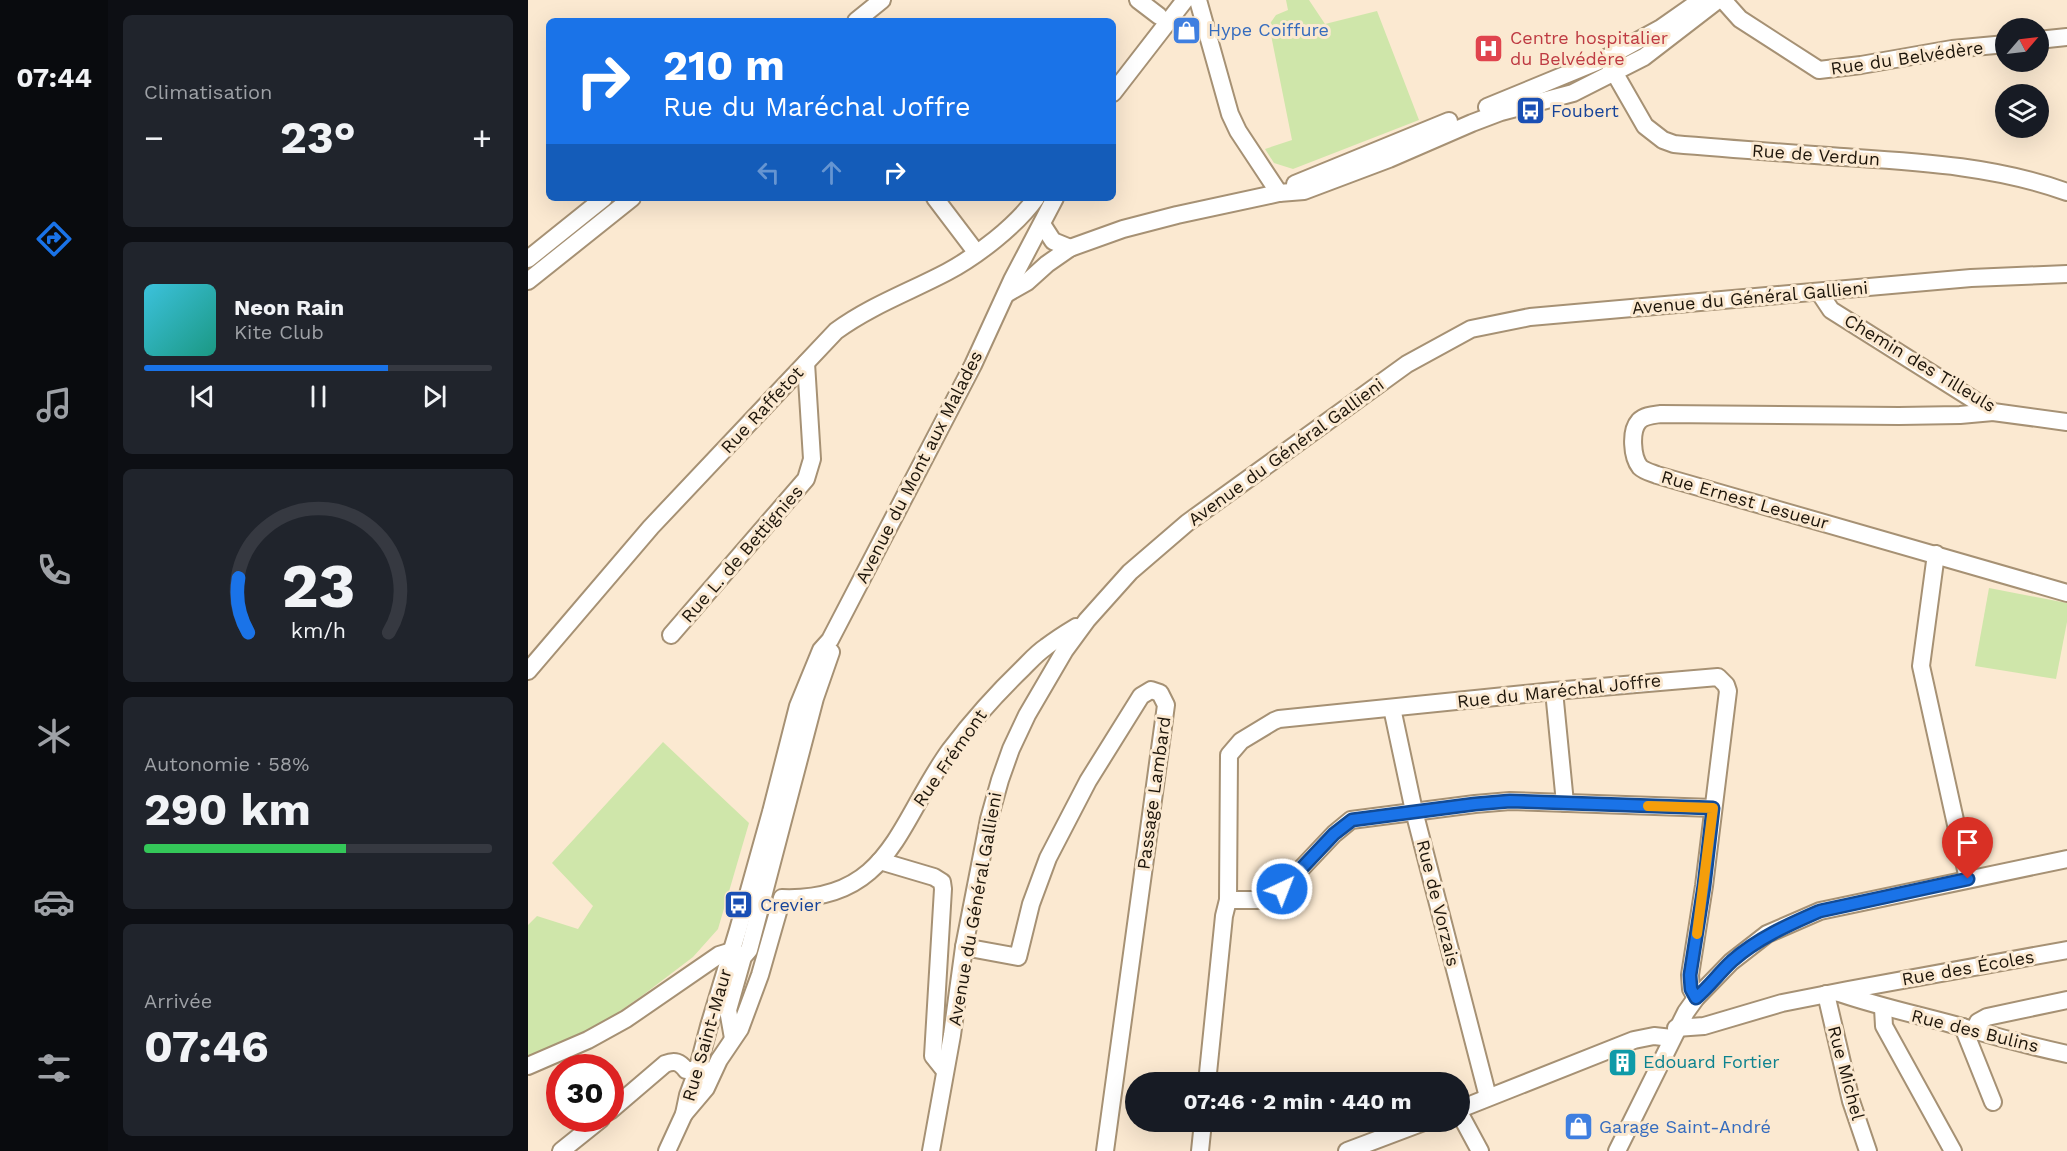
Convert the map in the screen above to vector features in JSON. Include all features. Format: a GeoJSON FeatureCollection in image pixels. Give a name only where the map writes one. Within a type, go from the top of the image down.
{"type":"FeatureCollection","features":[{"type":"Feature","properties":{"kind":"street"},"geometry":{"type":"LineString","coordinates":[[860,18],[882,0]]}},
{"type":"Feature","properties":{"kind":"street"},"geometry":{"type":"LineString","coordinates":[[1138,0],[1159,16]]}},
{"type":"Feature","properties":{"kind":"street"},"geometry":{"type":"LineString","coordinates":[[1116,89],[1185,0]]}},
{"type":"Feature","properties":{"kind":"street"},"geometry":{"type":"LineString","coordinates":[[1198,0],[1230,114],[1238,131],[1279,194]]}},
{"type":"Feature","properties":{"kind":"street"},"geometry":{"type":"LineString","coordinates":[[1022,263],[1065,247],[1145,223],[1279,194],[1304,191],[1501,112],[1563,97],[1701,0]]}},
{"type":"Feature","properties":{"kind":"street"},"geometry":{"type":"LineString","coordinates":[[1279,194],[1299,181],[1420,132],[1659,47],[1718,0]]}},
{"type":"Feature","properties":{"kind":"street","name":"Rue du Belvédère"},"geometry":{"type":"LineString","coordinates":[[1723,0],[1740,19],[1819,70],[1995,45]]}},
{"type":"Feature","properties":{"kind":"street"},"geometry":{"type":"LineString","coordinates":[[2049,39],[2067,37]]}},
{"type":"Feature","properties":{"kind":"street","name":"Rue de Verdun"},"geometry":{"type":"LineString","coordinates":[[1611,65],[1645,126],[1656,136],[1674,144],[1898,160],[1981,169],[2067,192]]}},
{"type":"Feature","properties":{"kind":"street"},"geometry":{"type":"LineString","coordinates":[[528,259],[600,201]]}},
{"type":"Feature","properties":{"kind":"street"},"geometry":{"type":"LineString","coordinates":[[528,282],[628,201]]}},
{"type":"Feature","properties":{"kind":"street"},"geometry":{"type":"LineString","coordinates":[[937,201],[976,252]]}},
{"type":"Feature","properties":{"kind":"street","name":"Rue Raffetot"},"geometry":{"type":"LineString","coordinates":[[528,671],[651,527],[836,331],[860,314],[948,271],[976,252],[1027,210],[1034,201]]}},
{"type":"Feature","properties":{"kind":"street","name":"Avenue du Mont aux Malades"},"geometry":{"type":"LineString","coordinates":[[735,955],[798,706],[821,650],[830,640],[968,375],[1054,201]]}},
{"type":"Feature","properties":{"kind":"street"},"geometry":{"type":"LineString","coordinates":[[1042,224],[1053,241],[1065,247]]}},
{"type":"Feature","properties":{"kind":"street"},"geometry":{"type":"LineString","coordinates":[[1006,294],[1027,282],[1065,247]]}},
{"type":"Feature","properties":{"kind":"street","name":"Avenue du Général Gallieni"},"geometry":{"type":"LineString","coordinates":[[932,1151],[964,947],[987,829],[999,780],[1011,750],[1036,699],[1065,650],[1087,620],[1130,572],[1187,523],[1407,364],[1472,328],[1530,317],[1971,278],[2067,274]]}},
{"type":"Feature","properties":{"kind":"street","name":"Chemin des Tilleuls"},"geometry":{"type":"LineString","coordinates":[[1819,292],[1831,310],[1993,411],[2067,422]]}},
{"type":"Feature","properties":{"kind":"street","name":"Rue L. de Bettignies"},"geometry":{"type":"LineString","coordinates":[[671,635],[806,479],[812,459],[806,363]]}},
{"type":"Feature","properties":{"kind":"street","name":"Rue Ernest Lesueur"},"geometry":{"type":"LineString","coordinates":[[1993,411],[1960,415],[1899,416],[1661,414],[1643,418],[1635,426],[1634,454],[1638,465],[1643,469],[1668,478],[2067,593]]}},
{"type":"Feature","properties":{"kind":"street"},"geometry":{"type":"LineString","coordinates":[[1936,554],[1921,666],[1968,879]]}},
{"type":"Feature","properties":{"kind":"street","name":"Rue Frémont"},"geometry":{"type":"LineString","coordinates":[[733,1038],[740,1029],[750,1004],[782,898],[810,898],[838,892],[866,876],[896,840],[949,752],[992,698],[1044,648],[1087,620]]}},
{"type":"Feature","properties":{"kind":"street","name":"Rue du Maréchal Joffre"},"geometry":{"type":"LineString","coordinates":[[1208,1072],[1224,916],[1228,900],[1229,755],[1235,746],[1279,719],[1718,677],[1726,685],[1728,691],[1703,896],[1690,975],[1691,989],[1696,998]]}},
{"type":"Feature","properties":{"kind":"street","name":"Passage Lambard"},"geometry":{"type":"LineString","coordinates":[[964,947],[1018,957],[1031,904],[1048,858],[1088,781],[1142,696],[1151,690],[1160,693],[1166,705],[1105,1151]]}},
{"type":"Feature","properties":{"kind":"street"},"geometry":{"type":"LineString","coordinates":[[1554,691],[1565,803]]}},
{"type":"Feature","properties":{"kind":"street","name":"Rue de Vorzais"},"geometry":{"type":"LineString","coordinates":[[1392,708],[1414,812],[1488,1097]]}},
{"type":"Feature","properties":{"kind":"street"},"geometry":{"type":"LineString","coordinates":[[1228,900],[1257,900],[1282,889],[1334,834],[1352,820],[1510,801],[1713,808]]}},
{"type":"Feature","properties":{"kind":"street"},"geometry":{"type":"LineString","coordinates":[[1617,1151],[1674,1033],[1696,998],[1731,962],[1767,934],[1820,911],[2067,859]]}},
{"type":"Feature","properties":{"kind":"street"},"geometry":{"type":"LineString","coordinates":[[880,861],[934,877],[942,882],[933,1056],[945,1071]]}},
{"type":"Feature","properties":{"kind":"street","name":"Rue des Écoles"},"geometry":{"type":"LineString","coordinates":[[1868,986],[2067,950]]}},
{"type":"Feature","properties":{"kind":"street"},"geometry":{"type":"LineString","coordinates":[[528,1066],[588,1040],[626,1019],[724,952],[735,955]]}},
{"type":"Feature","properties":{"kind":"street","name":"Rue Saint-Maur"},"geometry":{"type":"LineString","coordinates":[[684,1114],[706,1088],[733,1038],[728,1010],[735,955]]}},
{"type":"Feature","properties":{"kind":"street","name":"Rue Saint-Maur"},"geometry":{"type":"LineString","coordinates":[[667,1151],[684,1114],[688,1095],[698,1071],[735,955]]}},
{"type":"Feature","properties":{"kind":"street"},"geometry":{"type":"LineString","coordinates":[[1470,1105],[1634,1040],[1704,1026],[1782,1003],[1868,986],[1876,1003],[1883,1008],[1884,1026],[1953,1151]]}},
{"type":"Feature","properties":{"kind":"street","name":"Rue des Bulins"},"geometry":{"type":"LineString","coordinates":[[1831,993],[2067,1054]]}},
{"type":"Feature","properties":{"kind":"street","name":"Rue Michel"},"geometry":{"type":"LineString","coordinates":[[1831,993],[1851,1101],[1868,1151]]}},
{"type":"Feature","properties":{"kind":"street"},"geometry":{"type":"LineString","coordinates":[[1993,1102],[1969,1029],[1987,1017],[2067,1000]]}},
{"type":"Feature","properties":{"kind":"street"},"geometry":{"type":"LineString","coordinates":[[624,1099],[665,1064],[681,1063],[686,1070],[716,1069]]}},
{"type":"Feature","properties":{"kind":"street"},"geometry":{"type":"LineString","coordinates":[[561,1151],[585,1132]]}},
{"type":"Feature","properties":{"kind":"street"},"geometry":{"type":"LineString","coordinates":[[1200,1151],[1202,1132]]}},
{"type":"Feature","properties":{"kind":"street"},"geometry":{"type":"LineString","coordinates":[[1347,1151],[1365,1148],[1401,1132]]}},
{"type":"Feature","properties":{"kind":"street"},"geometry":{"type":"LineString","coordinates":[[1470,1132],[1480,1151]]}},
{"type":"Feature","properties":{"kind":"green space"},"geometry":{"type":"Polygon","coordinates":[[[1286,0],[1309,0],[1325,24],[1377,11],[1419,120],[1293,169],[1274,163],[1265,149],[1292,140],[1269,25],[1276,15],[1288,10],[1286,0]]]}},
{"type":"Feature","properties":{"kind":"green space"},"geometry":{"type":"Polygon","coordinates":[[[1989,588],[2067,603],[2067,622],[2056,679],[1975,666],[1989,588]]]}},
{"type":"Feature","properties":{"kind":"green space"},"geometry":{"type":"Polygon","coordinates":[[[663,742],[749,823],[718,929],[693,957],[610,1018],[567,1042],[528,1057],[528,925],[537,916],[578,929],[593,906],[552,863],[663,742]]]}},
{"type":"Feature","properties":{"kind":"slow traffic"},"geometry":{"type":"LineString","coordinates":[[1648,806],[1713,808],[1697,934]]}},
{"type":"Feature","properties":{"kind":"place","name":"Hype Coiffure"},"geometry":{"type":"Point","coordinates":[1187,30]}},
{"type":"Feature","properties":{"kind":"place","name":"Centre hospitalier du Belvédère"},"geometry":{"type":"Point","coordinates":[1489,48]}},
{"type":"Feature","properties":{"kind":"place","name":"Foubert"},"geometry":{"type":"Point","coordinates":[1530,111]}},
{"type":"Feature","properties":{"kind":"place","name":"Crevier"},"geometry":{"type":"Point","coordinates":[739,905]}},
{"type":"Feature","properties":{"kind":"place","name":"Edouard Fortier"},"geometry":{"type":"Point","coordinates":[1622,1062]}},
{"type":"Feature","properties":{"kind":"place","name":"Garage Saint-André"},"geometry":{"type":"Point","coordinates":[1578,1127]}},
{"type":"Feature","properties":{"kind":"route"},"geometry":{"type":"LineString","coordinates":[[1282,889],[1334,834],[1352,820],[1510,801],[1713,808],[1690,975],[1692,993],[1696,998],[1731,962],[1767,934],[1820,911],[1968,879]]}}]}
